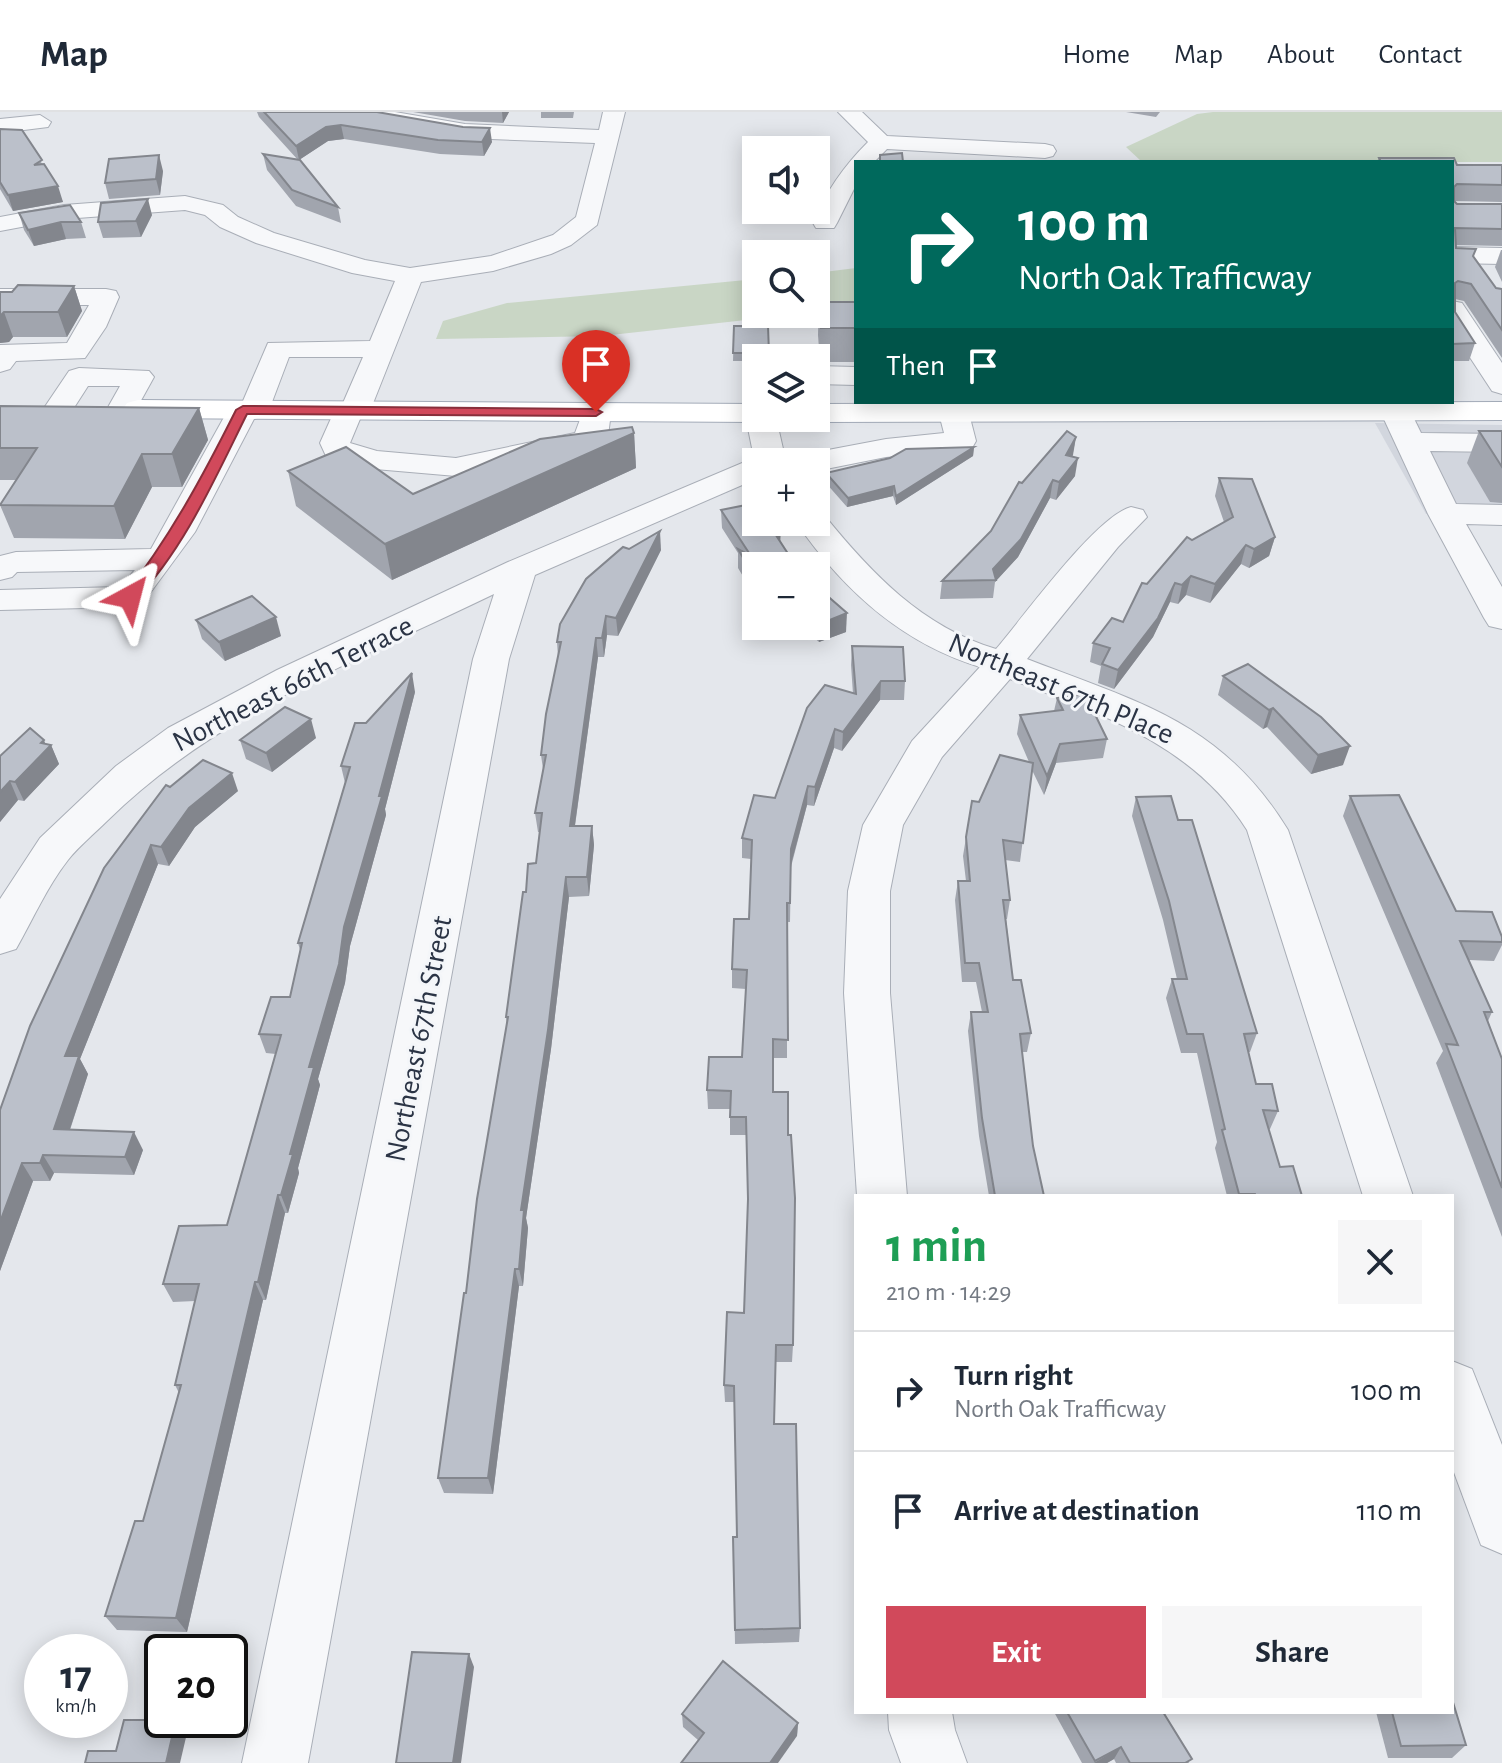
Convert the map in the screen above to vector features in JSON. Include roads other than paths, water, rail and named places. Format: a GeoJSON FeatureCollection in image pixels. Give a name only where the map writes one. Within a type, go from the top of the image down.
{"type":"FeatureCollection","features":[{"type":"Feature","properties":{"kind":"main road"},"geometry":{"type":"LineString","coordinates":[[830,411],[861,408],[1051,407],[1393,407],[1502,411]]}},
{"type":"Feature","properties":{"kind":"main road"},"geometry":{"type":"LineString","coordinates":[[44,408],[742,413]]}},
{"type":"Feature","properties":{"kind":"street"},"geometry":{"type":"LineString","coordinates":[[0,224],[64,212],[185,203],[214,210],[229,222],[307,252],[410,276],[519,257],[562,240],[588,220],[611,124],[465,131],[358,112]]}},
{"type":"Feature","properties":{"kind":"street"},"geometry":{"type":"LineString","coordinates":[[849,112],[881,142],[1045,151]]}},
{"type":"Feature","properties":{"kind":"street"},"geometry":{"type":"LineString","coordinates":[[0,126],[40,122]]}},
{"type":"Feature","properties":{"kind":"street"},"geometry":{"type":"LineString","coordinates":[[863,160],[881,142]]}},
{"type":"Feature","properties":{"kind":"street"},"geometry":{"type":"LineString","coordinates":[[830,210],[854,171]]}},
{"type":"Feature","properties":{"kind":"street"},"geometry":{"type":"LineString","coordinates":[[1454,232],[1502,232]]}},
{"type":"Feature","properties":{"kind":"street"},"geometry":{"type":"LineString","coordinates":[[1454,256],[1494,270]]}},
{"type":"Feature","properties":{"kind":"street"},"geometry":{"type":"LineString","coordinates":[[1454,271],[1494,270]]}},
{"type":"Feature","properties":{"kind":"street"},"geometry":{"type":"LineString","coordinates":[[410,276],[381,349],[335,443],[337,449],[375,460],[428,467],[456,467],[583,441],[593,436],[596,412]]}},
{"type":"Feature","properties":{"kind":"street"},"geometry":{"type":"LineString","coordinates":[[0,297],[106,297],[92,327],[62,371],[0,371]]}},
{"type":"Feature","properties":{"kind":"street"},"geometry":{"type":"LineString","coordinates":[[1454,312],[1499,376]]}},
{"type":"Feature","properties":{"kind":"street"},"geometry":{"type":"LineString","coordinates":[[0,600],[130,597],[196,503],[278,349],[381,349]]}},
{"type":"Feature","properties":{"kind":"street"},"geometry":{"type":"LineString","coordinates":[[0,363],[8,352],[75,352]]}},
{"type":"Feature","properties":{"kind":"street"},"geometry":{"type":"LineString","coordinates":[[830,375],[854,376]]}},
{"type":"Feature","properties":{"kind":"street"},"geometry":{"type":"LineString","coordinates":[[1393,407],[1444,514],[1487,565],[1502,618]]}},
{"type":"Feature","properties":{"kind":"street"},"geometry":{"type":"LineString","coordinates":[[830,459],[886,448],[961,441],[952,408]]}},
{"type":"Feature","properties":{"kind":"street"},"geometry":{"type":"LineString","coordinates":[[1408,442],[1502,443]]}},
{"type":"Feature","properties":{"kind":"street"},"geometry":{"type":"LineString","coordinates":[[520,569],[742,473]]}},
{"type":"Feature","properties":{"kind":"street"},"geometry":{"type":"LineString","coordinates":[[1444,514],[1502,515]]}},
{"type":"Feature","properties":{"kind":"street"},"geometry":{"type":"LineString","coordinates":[[882,1194],[867,993],[869,891],[883,825],[926,750],[1004,663],[1106,540],[1131,517]]}},
{"type":"Feature","properties":{"kind":"street","name":"Northeast 67th Place"},"geometry":{"type":"LineString","coordinates":[[824,536],[869,591],[891,609],[980,657],[1004,663],[1150,722],[1196,748],[1233,781],[1267,830],[1387,1194]]}},
{"type":"Feature","properties":{"kind":"street"},"geometry":{"type":"LineString","coordinates":[[0,570],[1,566],[16,562],[159,559]]}},
{"type":"Feature","properties":{"kind":"street","name":"Northeast 66th Terrace"},"geometry":{"type":"LineString","coordinates":[[0,938],[32,880],[55,848],[130,775],[182,737],[290,678],[520,569]]}},
{"type":"Feature","properties":{"kind":"street","name":"Northeast 67th Street"},"geometry":{"type":"LineString","coordinates":[[275,1763],[491,659],[520,569]]}},
{"type":"Feature","properties":{"kind":"street"},"geometry":{"type":"LineString","coordinates":[[1454,1392],[1502,1524]]}},
{"type":"Feature","properties":{"kind":"street"},"geometry":{"type":"LineString","coordinates":[[920,1714],[922,1730],[934,1763]]}}]}
